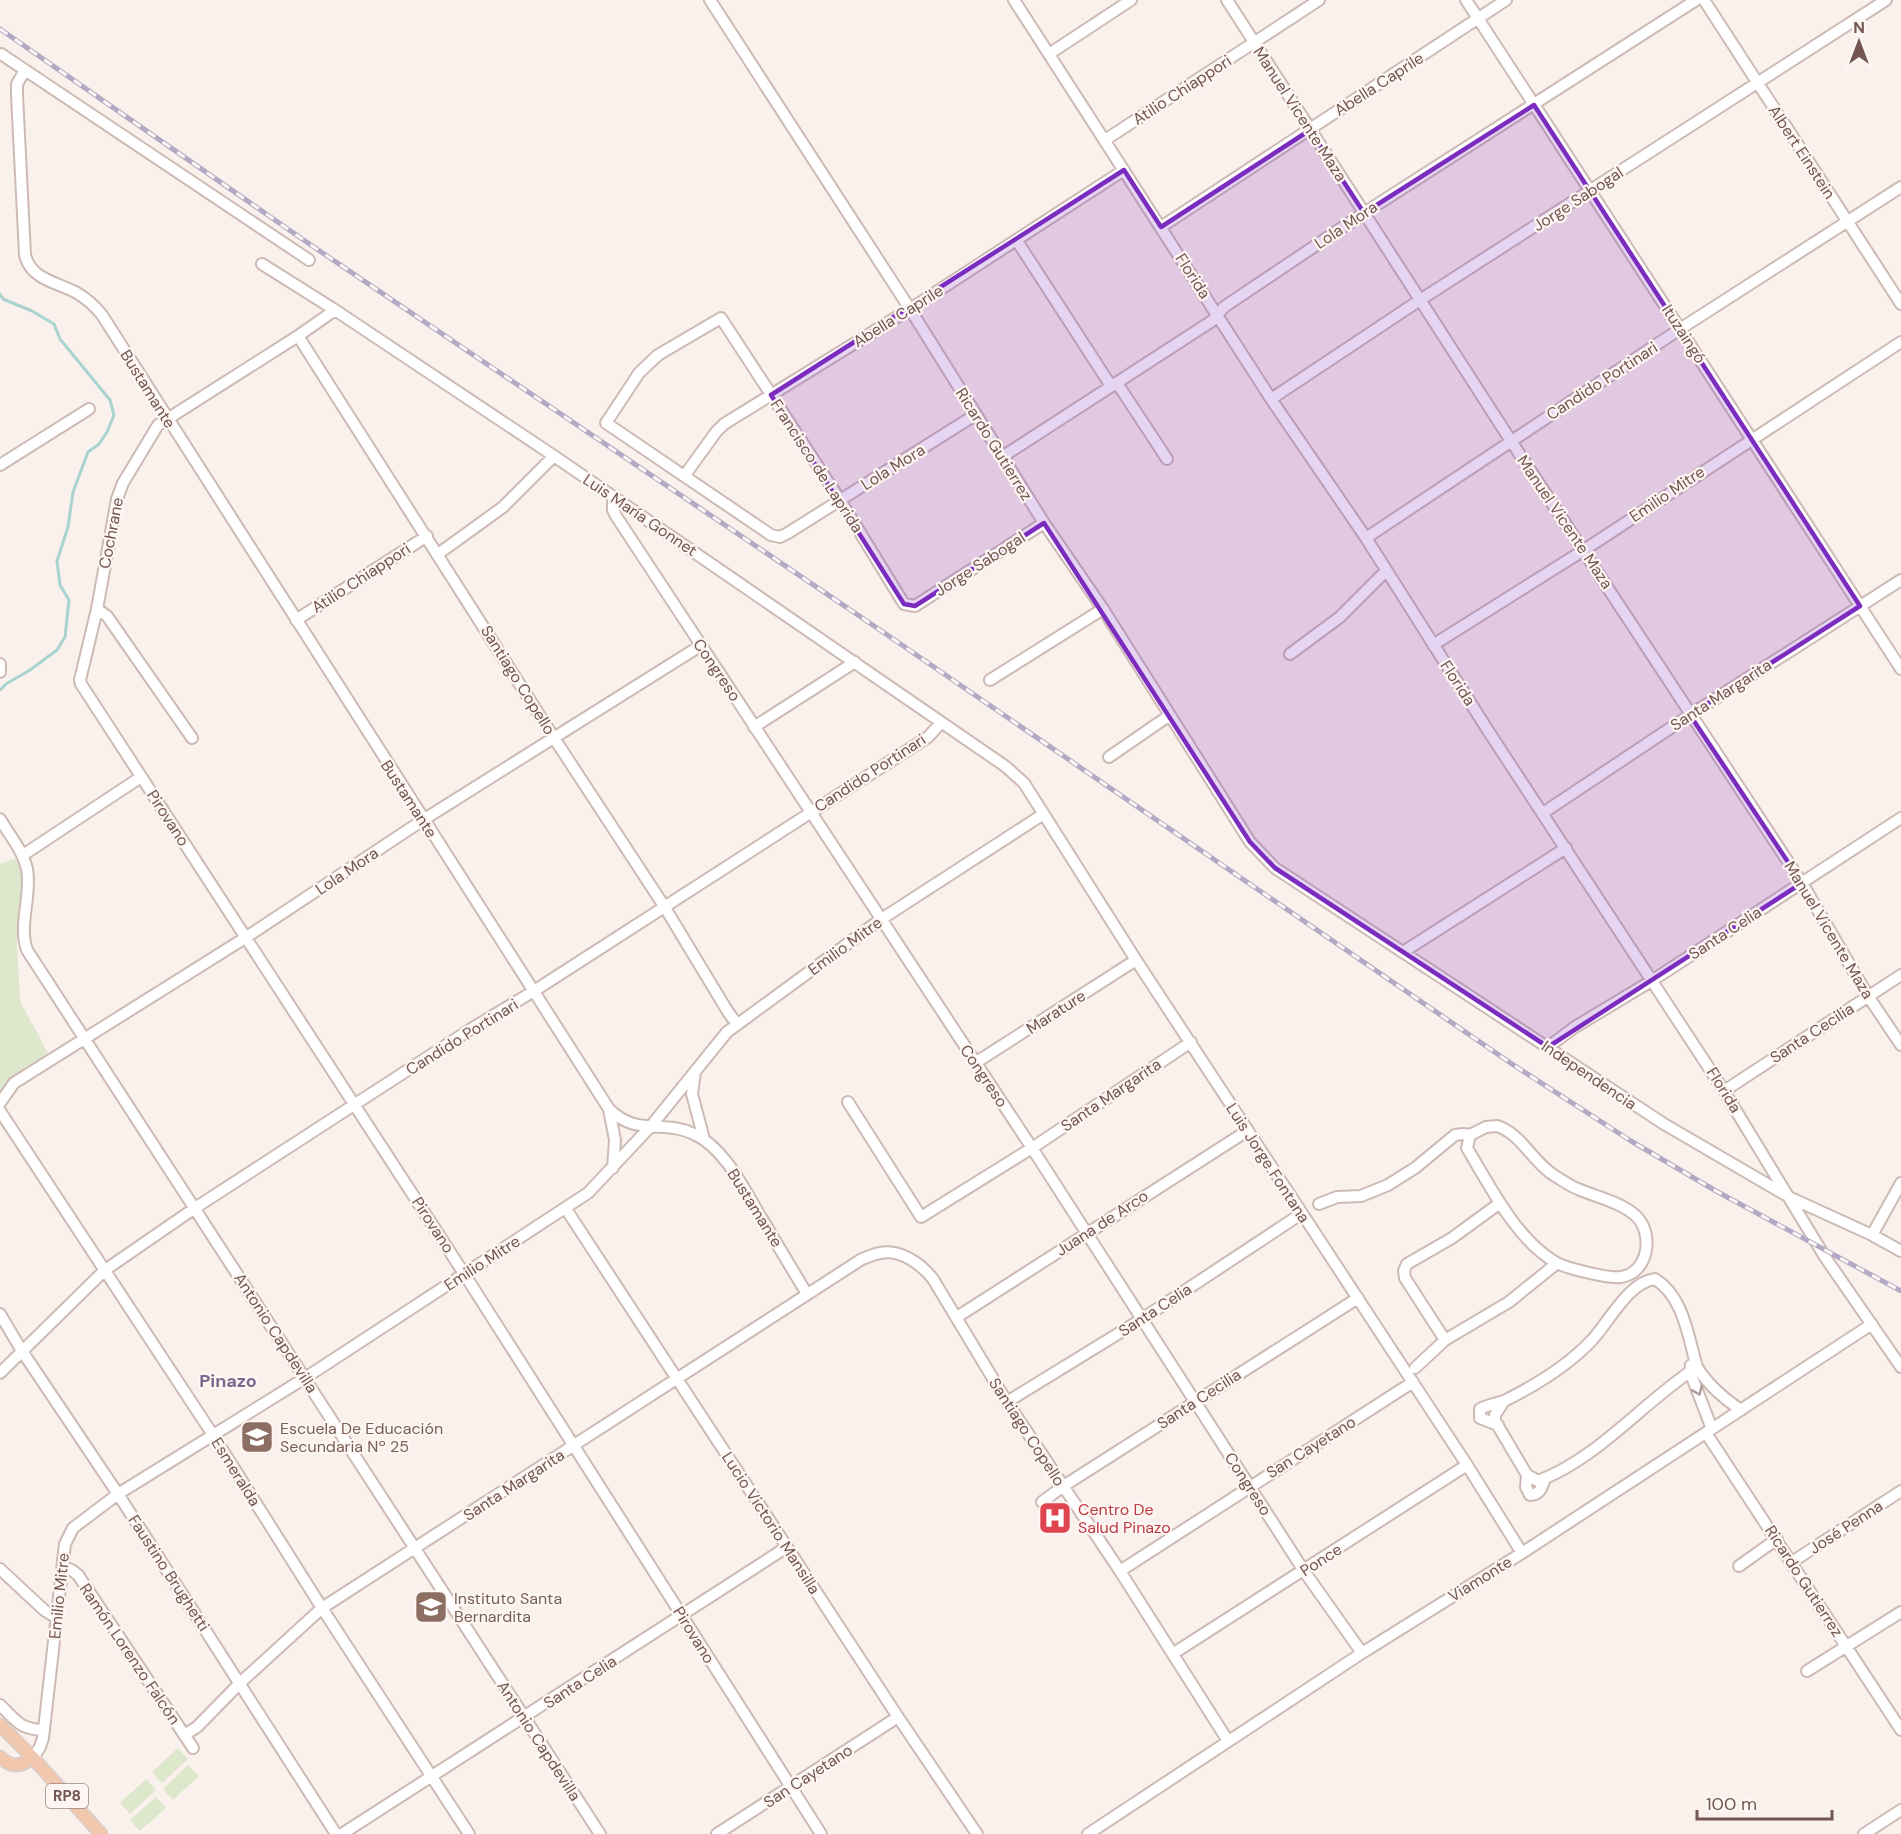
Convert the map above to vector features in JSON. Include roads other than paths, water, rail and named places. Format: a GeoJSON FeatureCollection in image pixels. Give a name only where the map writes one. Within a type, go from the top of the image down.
{"type":"FeatureCollection","features":[{"type":"Feature","properties":{"kind":"main road","name":"RP8"},"geometry":{"type":"LineString","coordinates":[[0,1725],[101,1834]]}},
{"type":"Feature","properties":{"kind":"main road"},"geometry":{"type":"LineString","coordinates":[[0,1757],[8,1764],[17,1766],[33,1758]]}},
{"type":"Feature","properties":{"kind":"street","name":"Ricardo Gutierrez"},"geometry":{"type":"LineString","coordinates":[[710,0],[910,309],[1044,523],[1103,609],[1250,842],[1275,868],[1290,878]]}},
{"type":"Feature","properties":{"kind":"street","name":"Florida"},"geometry":{"type":"LineString","coordinates":[[1014,0],[1271,399],[1366,538],[1433,645],[1653,980],[1791,1198],[1825,1257],[1901,1367]]}},
{"type":"Feature","properties":{"kind":"street"},"geometry":{"type":"LineString","coordinates":[[1048,54],[1131,0]]}},
{"type":"Feature","properties":{"kind":"street","name":"Manuel Vicente Maza"},"geometry":{"type":"LineString","coordinates":[[1227,0],[1511,441],[1802,883],[1868,996],[1901,1045]]}},
{"type":"Feature","properties":{"kind":"street","name":"Atilio Chiappori"},"geometry":{"type":"LineString","coordinates":[[1105,140],[1319,0]]}},
{"type":"Feature","properties":{"kind":"street","name":"Ituzaingó"},"geometry":{"type":"LineString","coordinates":[[1466,0],[1901,669]]}},
{"type":"Feature","properties":{"kind":"street","name":"Abella Caprile"},"geometry":{"type":"LineString","coordinates":[[1161,227],[1506,0]]}},
{"type":"Feature","properties":{"kind":"street","name":"Lola Mora"},"geometry":{"type":"LineString","coordinates":[[1002,457],[1212,321],[1224,307],[1364,213],[1696,0]]}},
{"type":"Feature","properties":{"kind":"street","name":"Albert Einstein"},"geometry":{"type":"LineString","coordinates":[[1704,0],[1901,304]]}},
{"type":"Feature","properties":{"kind":"street","name":"Jorge Sabogal"},"geometry":{"type":"LineString","coordinates":[[1271,399],[1420,300],[1886,0]]}},
{"type":"Feature","properties":{"kind":"street"},"geometry":{"type":"LineString","coordinates":[[1,54],[309,260]]}},
{"type":"Feature","properties":{"kind":"street","name":"Bustamante"},"geometry":{"type":"LineString","coordinates":[[25,70],[17,84],[17,95],[25,255],[31,269],[44,279],[76,292],[96,308],[609,1109],[619,1119],[638,1125],[686,1130],[704,1139],[731,1167],[807,1294]]}},
{"type":"Feature","properties":{"kind":"street","name":"Abella Caprile"},"geometry":{"type":"LineString","coordinates":[[685,475],[724,424],[910,309],[1124,170]]}},
{"type":"Feature","properties":{"kind":"street","name":"Candido Portinari"},"geometry":{"type":"LineString","coordinates":[[1366,538],[1680,329],[1901,187]]}},
{"type":"Feature","properties":{"kind":"street"},"geometry":{"type":"LineString","coordinates":[[1017,241],[1167,459]]}},
{"type":"Feature","properties":{"kind":"street","name":"Luis María Gonnet"},"geometry":{"type":"LineString","coordinates":[[262,264],[554,456],[1013,773]]}},
{"type":"Feature","properties":{"kind":"street","name":"Cochrane"},"geometry":{"type":"LineString","coordinates":[[80,680],[97,609],[120,489],[158,425],[335,310]]}},
{"type":"Feature","properties":{"kind":"street","name":"Francisco de Laprida"},"geometry":{"type":"LineString","coordinates":[[685,475],[606,423],[639,373],[658,355],[721,318],[840,500],[904,604],[915,606]]}},
{"type":"Feature","properties":{"kind":"street","name":"Santiago Copello"},"geometry":{"type":"LineString","coordinates":[[298,336],[664,906],[737,1024]]}},
{"type":"Feature","properties":{"kind":"street","name":"Emilio Mitre"},"geometry":{"type":"LineString","coordinates":[[1433,645],[1584,550],[1751,438],[1901,342]]}},
{"type":"Feature","properties":{"kind":"street"},"geometry":{"type":"LineString","coordinates":[[0,465],[89,409]]}},
{"type":"Feature","properties":{"kind":"street","name":"Lola Mora"},"geometry":{"type":"LineString","coordinates":[[685,475],[771,535],[780,537],[975,415]]}},
{"type":"Feature","properties":{"kind":"street","name":"Atilio Chiappori"},"geometry":{"type":"LineString","coordinates":[[438,554],[503,507],[554,456]]}},
{"type":"Feature","properties":{"kind":"street","name":"Congreso"},"geometry":{"type":"LineString","coordinates":[[613,497],[613,510],[616,516],[700,646],[1032,1148],[1304,1571],[1362,1653]]}},
{"type":"Feature","properties":{"kind":"street","name":"Jorge Sabogal"},"geometry":{"type":"LineString","coordinates":[[915,606],[1044,523]]}},
{"type":"Feature","properties":{"kind":"street","name":"Atilio Chiappori"},"geometry":{"type":"LineString","coordinates":[[296,620],[427,536]]}},
{"type":"Feature","properties":{"kind":"street"},"geometry":{"type":"LineString","coordinates":[[1290,654],[1340,617],[1386,571]]}},
{"type":"Feature","properties":{"kind":"street","name":"Santa Margarita"},"geometry":{"type":"LineString","coordinates":[[1543,813],[1690,715],[1901,580]]}},
{"type":"Feature","properties":{"kind":"street"},"geometry":{"type":"LineString","coordinates":[[97,609],[107,616],[192,738]]}},
{"type":"Feature","properties":{"kind":"street"},"geometry":{"type":"LineString","coordinates":[[990,680],[1103,609]]}},
{"type":"Feature","properties":{"kind":"street","name":"Lola Mora"},"geometry":{"type":"LineString","coordinates":[[0,1103],[14,1083],[245,938],[423,820],[700,646]]}},
{"type":"Feature","properties":{"kind":"street"},"geometry":{"type":"LineString","coordinates":[[754,728],[855,662]]}},
{"type":"Feature","properties":{"kind":"street","name":"Pirovano"},"geometry":{"type":"LineString","coordinates":[[80,680],[465,1275],[821,1834]]}},
{"type":"Feature","properties":{"kind":"street"},"geometry":{"type":"LineString","coordinates":[[1108,757],[1170,715]]}},
{"type":"Feature","properties":{"kind":"street","name":"Candido Portinari"},"geometry":{"type":"LineString","coordinates":[[0,1373],[105,1270],[195,1208],[471,1029],[534,991],[928,737],[941,723]]}},
{"type":"Feature","properties":{"kind":"street","name":"Luis Jorge Fontana"},"geometry":{"type":"LineString","coordinates":[[1013,773],[1024,783],[1042,815],[1467,1465],[1522,1553]]}},
{"type":"Feature","properties":{"kind":"street"},"geometry":{"type":"LineString","coordinates":[[23,855],[141,777]]}},
{"type":"Feature","properties":{"kind":"street","name":"Emilio Mitre"},"geometry":{"type":"LineString","coordinates":[[33,1758],[40,1747],[44,1730],[65,1544],[74,1528],[118,1494],[305,1378],[588,1194],[651,1126],[727,1032],[880,920],[1042,815]]}},
{"type":"Feature","properties":{"kind":"street","name":"Santa Celia"},"geometry":{"type":"LineString","coordinates":[[1548,1047],[1575,1027],[1653,980],[1901,818]]}},
{"type":"Feature","properties":{"kind":"street","name":"Antonio Capdevilla"},"geometry":{"type":"LineString","coordinates":[[0,819],[23,855],[28,884],[24,941],[27,950],[600,1834]]}},
{"type":"Feature","properties":{"kind":"street"},"geometry":{"type":"LineString","coordinates":[[1403,952],[1566,848]]}},
{"type":"Feature","properties":{"kind":"street","name":"Independencia"},"geometry":{"type":"LineString","coordinates":[[1290,878],[1664,1124],[1791,1198],[1872,1235],[1901,1251]]}},
{"type":"Feature","properties":{"kind":"street","name":"Marature"},"geometry":{"type":"LineString","coordinates":[[975,1063],[1136,960]]}},
{"type":"Feature","properties":{"kind":"street","name":"Santa Cecilia"},"geometry":{"type":"LineString","coordinates":[[1724,1091],[1901,975]]}},
{"type":"Feature","properties":{"kind":"street","name":"Santa Margarita"},"geometry":{"type":"LineString","coordinates":[[848,1102],[921,1217],[1032,1148],[1191,1042]]}},
{"type":"Feature","properties":{"kind":"street"},"geometry":{"type":"LineString","coordinates":[[695,1071],[692,1094],[704,1139]]}},
{"type":"Feature","properties":{"kind":"street"},"geometry":{"type":"LineString","coordinates":[[609,1109],[615,1140],[613,1168]]}},
{"type":"Feature","properties":{"kind":"street","name":"Esmeralda"},"geometry":{"type":"LineString","coordinates":[[0,1111],[213,1435],[469,1834]]}},
{"type":"Feature","properties":{"kind":"street"},"geometry":{"type":"LineString","coordinates":[[1319,1203],[1337,1197],[1361,1196],[1388,1185],[1415,1168],[1455,1135],[1470,1135],[1486,1127],[1497,1126],[1507,1130],[1551,1173],[1575,1188],[1629,1210],[1637,1217],[1641,1222],[1647,1246],[1644,1260],[1637,1269],[1620,1277],[1556,1264],[1532,1244],[1500,1203],[1467,1148],[1470,1135]]}},
{"type":"Feature","properties":{"kind":"street","name":"Juana de Arco"},"geometry":{"type":"LineString","coordinates":[[957,1317],[1247,1131]]}},
{"type":"Feature","properties":{"kind":"street"},"geometry":{"type":"LineString","coordinates":[[1872,1235],[1901,1183]]}},
{"type":"Feature","properties":{"kind":"street"},"geometry":{"type":"LineString","coordinates":[[1445,1340],[1405,1278],[1404,1271],[1407,1264],[1452,1238],[1500,1203]]}},
{"type":"Feature","properties":{"kind":"street","name":"Lucio Victorio Mansilla"},"geometry":{"type":"LineString","coordinates":[[566,1209],[977,1834]]}},
{"type":"Feature","properties":{"kind":"street","name":"Santa Celia"},"geometry":{"type":"LineString","coordinates":[[1006,1402],[1142,1319],[1301,1214]]}},
{"type":"Feature","properties":{"kind":"street","name":"Santiago Copello"},"geometry":{"type":"LineString","coordinates":[[862,1259],[881,1252],[892,1252],[923,1266],[957,1317],[1006,1402],[1174,1653],[1228,1741]]}},
{"type":"Feature","properties":{"kind":"street","name":"Santa Margarita"},"geometry":{"type":"LineString","coordinates":[[184,1735],[196,1727],[322,1608],[862,1259]]}},
{"type":"Feature","properties":{"kind":"street"},"geometry":{"type":"LineString","coordinates":[[1415,1368],[1445,1340],[1509,1302],[1547,1274],[1556,1264]]}},
{"type":"Feature","properties":{"kind":"street"},"geometry":{"type":"LineString","coordinates":[[1620,1277],[1627,1295]]}},
{"type":"Feature","properties":{"kind":"street"},"geometry":{"type":"LineString","coordinates":[[1498,1425],[1480,1418],[1480,1409],[1504,1401],[1552,1374],[1575,1357],[1592,1340],[1627,1295],[1647,1280],[1655,1279],[1662,1283],[1677,1302],[1693,1353],[1693,1370],[1741,1410]]}},
{"type":"Feature","properties":{"kind":"street","name":"Santa Cecilia"},"geometry":{"type":"LineString","coordinates":[[1042,1502],[1358,1298]]}},
{"type":"Feature","properties":{"kind":"street","name":"Faustino Brughetti"},"geometry":{"type":"LineString","coordinates":[[0,1314],[336,1834]]}},
{"type":"Feature","properties":{"kind":"street","name":"Viamonte"},"geometry":{"type":"LineString","coordinates":[[1088,1834],[1362,1653],[1522,1553],[1872,1324]]}},
{"type":"Feature","properties":{"kind":"street","name":"Ricardo Gutierrez"},"geometry":{"type":"LineString","coordinates":[[1693,1370],[1709,1431],[1901,1730]]}},
{"type":"Feature","properties":{"kind":"street"},"geometry":{"type":"LineString","coordinates":[[1504,1401],[1495,1415],[1498,1425],[1527,1474],[1538,1481],[1583,1456],[1673,1383],[1693,1370]]}},
{"type":"Feature","properties":{"kind":"street","name":"San Cayetano"},"geometry":{"type":"LineString","coordinates":[[1120,1571],[1250,1485],[1413,1382]]}},
{"type":"Feature","properties":{"kind":"street","name":"Ponce"},"geometry":{"type":"LineString","coordinates":[[1174,1653],[1467,1465]]}},
{"type":"Feature","properties":{"kind":"street"},"geometry":{"type":"LineString","coordinates":[[1527,1474],[1526,1487],[1530,1495],[1540,1492],[1545,1478]]}},
{"type":"Feature","properties":{"kind":"street","name":"José Penna"},"geometry":{"type":"LineString","coordinates":[[1792,1562],[1901,1491]]}},
{"type":"Feature","properties":{"kind":"street"},"geometry":{"type":"LineString","coordinates":[[1739,1566],[1777,1539]]}},
{"type":"Feature","properties":{"kind":"street","name":"Santa Celia"},"geometry":{"type":"LineString","coordinates":[[342,1834],[787,1547]]}},
{"type":"Feature","properties":{"kind":"street","name":"Ramón Lorenzo Falcón"},"geometry":{"type":"LineString","coordinates":[[63,1566],[78,1575],[194,1748]]}},
{"type":"Feature","properties":{"kind":"street"},"geometry":{"type":"LineString","coordinates":[[0,1569],[44,1610],[57,1618]]}},
{"type":"Feature","properties":{"kind":"street"},"geometry":{"type":"LineString","coordinates":[[1807,1671],[1901,1612]]}},
{"type":"Feature","properties":{"kind":"street"},"geometry":{"type":"LineString","coordinates":[[0,1705],[29,1730],[44,1730]]}},
{"type":"Feature","properties":{"kind":"street","name":"San Cayetano"},"geometry":{"type":"LineString","coordinates":[[717,1834],[898,1717]]}},
{"type":"Feature","properties":{"kind":"street"},"geometry":{"type":"LineString","coordinates":[[1864,1834],[1901,1810]]}},
{"type":"Feature","properties":{"kind":"waterway"},"geometry":{"type":"LineString","coordinates":[[0,294],[3,299],[32,311],[54,324],[60,339],[110,400],[114,415],[99,444],[88,452],[73,492],[68,527],[57,561],[60,585],[69,600],[65,637],[57,650],[0,690]]}},
{"type":"Feature","properties":{"kind":"railway"},"geometry":{"type":"LineString","coordinates":[[0,29],[308,243],[883,632],[1512,1064],[1631,1141],[1716,1191],[1901,1291]]}},
{"type":"Feature","properties":{"kind":"place","name":"Escuela De Educación Secundaria Nº 25"},"geometry":{"type":"Point","coordinates":[257,1437]}},
{"type":"Feature","properties":{"kind":"place","name":"Centro De Salud Pinazo"},"geometry":{"type":"Point","coordinates":[1055,1518]}},
{"type":"Feature","properties":{"kind":"place","name":"Instituto Santa Bernardita"},"geometry":{"type":"Point","coordinates":[431,1607]}},
{"type":"Feature","properties":{"kind":"district","name":"Pinazo"},"geometry":{"type":"Point","coordinates":[228,1381]}}]}
